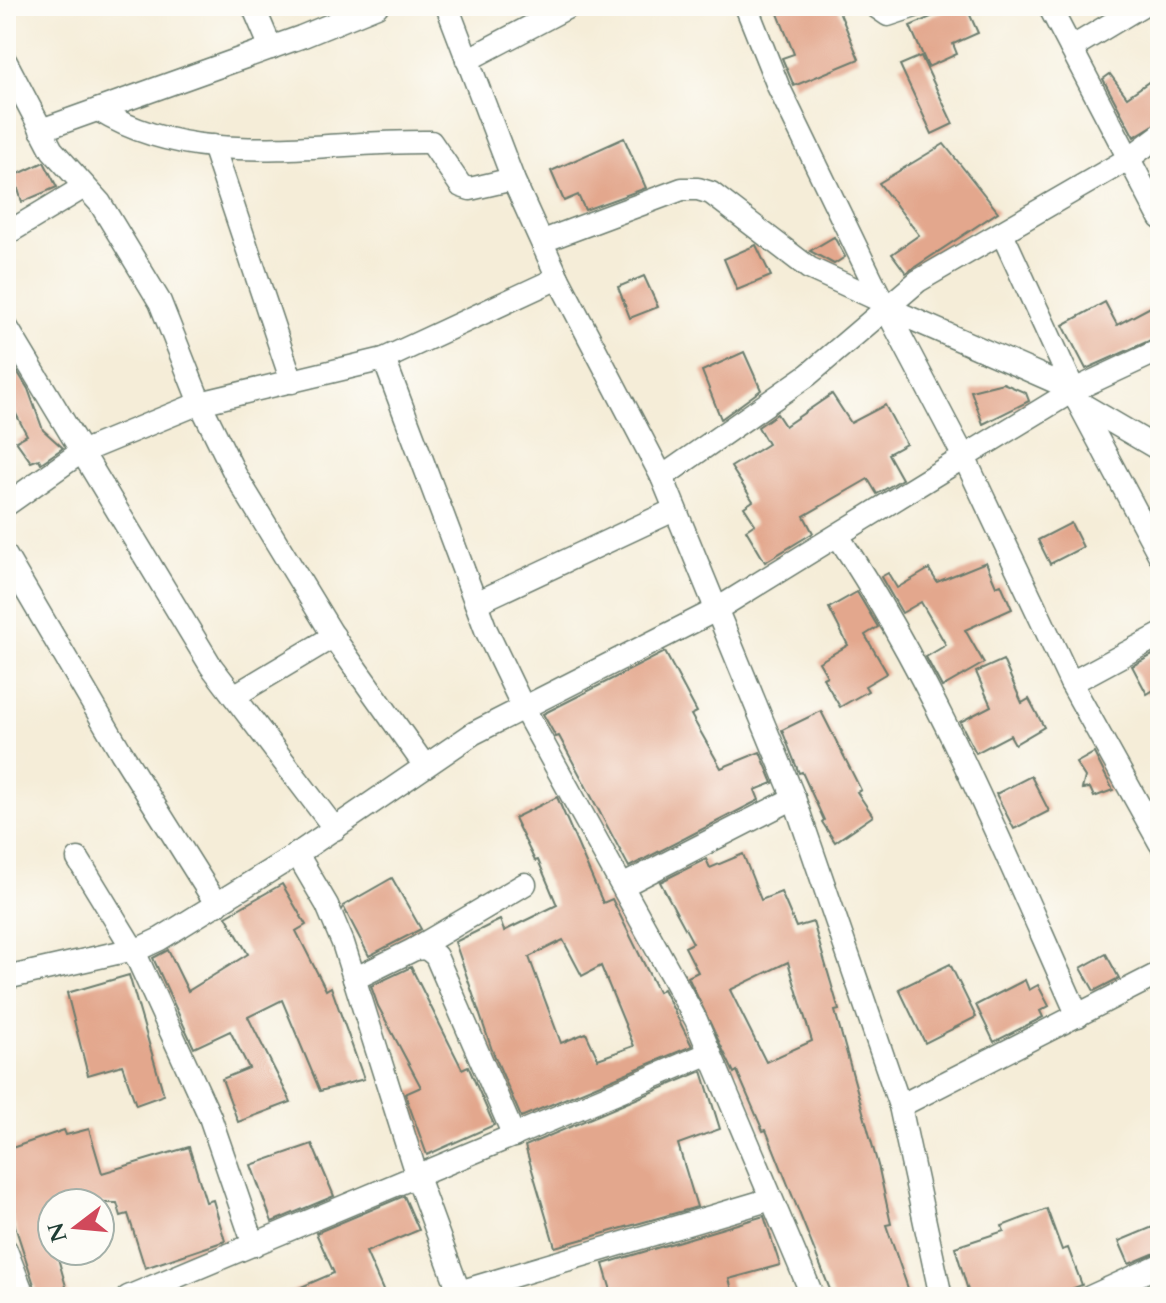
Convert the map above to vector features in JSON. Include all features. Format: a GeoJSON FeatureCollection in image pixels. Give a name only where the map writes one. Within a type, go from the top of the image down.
{"type":"FeatureCollection","features":[{"type":"Feature","properties":{"kind":"street"},"geometry":{"type":"LineString","coordinates":[[253,6],[271,48]]}},
{"type":"Feature","properties":{"kind":"street"},"geometry":{"type":"LineString","coordinates":[[41,130],[271,48],[377,6]]}},
{"type":"Feature","properties":{"kind":"street"},"geometry":{"type":"LineString","coordinates":[[447,6],[513,179],[558,278],[662,477],[714,611],[794,798],[900,1106],[941,1297]]}},
{"type":"Feature","properties":{"kind":"street"},"geometry":{"type":"LineString","coordinates":[[467,60],[570,6]]}},
{"type":"Feature","properties":{"kind":"street"},"geometry":{"type":"LineString","coordinates":[[746,6],[778,86],[883,304],[964,457],[1071,683],[1160,843]]}},
{"type":"Feature","properties":{"kind":"street"},"geometry":{"type":"LineString","coordinates":[[875,6],[888,15],[915,6]]}},
{"type":"Feature","properties":{"kind":"street"},"geometry":{"type":"LineString","coordinates":[[1049,6],[1160,218]]}},
{"type":"Feature","properties":{"kind":"street"},"geometry":{"type":"LineString","coordinates":[[1071,48],[1141,6]]}},
{"type":"Feature","properties":{"kind":"street"},"geometry":{"type":"LineString","coordinates":[[6,62],[41,130],[66,168],[100,203],[160,302],[200,403],[236,476],[334,636],[425,766]]}},
{"type":"Feature","properties":{"kind":"street"},"geometry":{"type":"LineString","coordinates":[[98,110],[145,134],[213,146],[278,148],[431,142],[461,186],[470,189],[513,179]]}},
{"type":"Feature","properties":{"kind":"street"},"geometry":{"type":"LineString","coordinates":[[662,477],[808,375],[883,304],[1128,159],[1160,135]]}},
{"type":"Feature","properties":{"kind":"street"},"geometry":{"type":"LineString","coordinates":[[213,146],[292,382]]}},
{"type":"Feature","properties":{"kind":"street"},"geometry":{"type":"LineString","coordinates":[[6,234],[84,187]]}},
{"type":"Feature","properties":{"kind":"street"},"geometry":{"type":"LineString","coordinates":[[543,241],[682,189],[711,193],[809,268],[1076,396],[1160,450]]}},
{"type":"Feature","properties":{"kind":"street"},"geometry":{"type":"LineString","coordinates":[[1002,233],[1076,396],[1160,556]]}},
{"type":"Feature","properties":{"kind":"street"},"geometry":{"type":"LineString","coordinates":[[6,505],[81,452],[200,403],[384,359],[558,278]]}},
{"type":"Feature","properties":{"kind":"street"},"geometry":{"type":"LineString","coordinates":[[6,326],[211,666],[335,829]]}},
{"type":"Feature","properties":{"kind":"street"},"geometry":{"type":"LineString","coordinates":[[6,978],[133,949],[160,939],[297,854],[474,733],[714,611],[964,457],[1160,350]]}},
{"type":"Feature","properties":{"kind":"street"},"geometry":{"type":"LineString","coordinates":[[384,359],[476,603],[523,707],[624,885],[710,1053],[813,1297]]}},
{"type":"Feature","properties":{"kind":"street"},"geometry":{"type":"LineString","coordinates":[[476,603],[674,510]]}},
{"type":"Feature","properties":{"kind":"street"},"geometry":{"type":"LineString","coordinates":[[838,536],[878,596],[949,730],[1078,1016]]}},
{"type":"Feature","properties":{"kind":"street"},"geometry":{"type":"LineString","coordinates":[[6,556],[121,752],[217,905]]}},
{"type":"Feature","properties":{"kind":"street"},"geometry":{"type":"LineString","coordinates":[[1071,683],[1160,635]]}},
{"type":"Feature","properties":{"kind":"street"},"geometry":{"type":"LineString","coordinates":[[234,696],[334,636]]}},
{"type":"Feature","properties":{"kind":"street"},"geometry":{"type":"LineString","coordinates":[[624,885],[794,798]]}},
{"type":"Feature","properties":{"kind":"street"},"geometry":{"type":"LineString","coordinates":[[297,854],[327,905],[417,1177],[460,1294],[771,1199]]}},
{"type":"Feature","properties":{"kind":"street"},"geometry":{"type":"LineString","coordinates":[[78,859],[133,949],[210,1117],[254,1245]]}},
{"type":"Feature","properties":{"kind":"street"},"geometry":{"type":"LineString","coordinates":[[354,979],[415,949],[525,884]]}},
{"type":"Feature","properties":{"kind":"street"},"geometry":{"type":"LineString","coordinates":[[415,949],[426,948],[436,956],[514,1136]]}},
{"type":"Feature","properties":{"kind":"street"},"geometry":{"type":"LineString","coordinates":[[900,1106],[1160,973]]}},
{"type":"Feature","properties":{"kind":"street"},"geometry":{"type":"LineString","coordinates":[[128,1297],[710,1053]]}},
{"type":"Feature","properties":{"kind":"street"},"geometry":{"type":"LineString","coordinates":[[6,1250],[24,1297]]}},
{"type":"Feature","properties":{"kind":"street"},"geometry":{"type":"LineString","coordinates":[[1090,1297],[1160,1265]]}},
{"type":"Feature","properties":{"kind":"building"},"geometry":{"type":"Polygon","coordinates":[[[775,6],[837,6],[859,59],[794,86],[782,58],[794,54],[775,6]]]}},
{"type":"Feature","properties":{"kind":"building"},"geometry":{"type":"Polygon","coordinates":[[[956,6],[966,6],[978,33],[953,44],[957,54],[928,67],[910,26],[956,6]]]}},
{"type":"Feature","properties":{"kind":"building"},"geometry":{"type":"Polygon","coordinates":[[[921,56],[953,124],[932,134],[900,65],[921,56]]]}},
{"type":"Feature","properties":{"kind":"building"},"geometry":{"type":"Polygon","coordinates":[[[1110,74],[1127,97],[1160,74],[1160,121],[1134,137],[1103,79],[1110,74]]]}},
{"type":"Feature","properties":{"kind":"building"},"geometry":{"type":"Polygon","coordinates":[[[624,138],[646,188],[585,210],[578,195],[564,201],[551,171],[624,138]]]}},
{"type":"Feature","properties":{"kind":"building"},"geometry":{"type":"Polygon","coordinates":[[[944,144],[998,212],[906,273],[892,254],[919,235],[879,183],[944,144]]]}},
{"type":"Feature","properties":{"kind":"building"},"geometry":{"type":"Polygon","coordinates":[[[44,162],[57,187],[22,202],[14,176],[44,162]]]}},
{"type":"Feature","properties":{"kind":"building"},"geometry":{"type":"Polygon","coordinates":[[[834,237],[845,257],[834,264],[810,251],[834,237]]]}},
{"type":"Feature","properties":{"kind":"building"},"geometry":{"type":"Polygon","coordinates":[[[756,245],[771,276],[737,290],[724,259],[756,245]]]}},
{"type":"Feature","properties":{"kind":"building"},"geometry":{"type":"Polygon","coordinates":[[[644,276],[658,307],[630,318],[618,287],[644,276]]]}},
{"type":"Feature","properties":{"kind":"building"},"geometry":{"type":"Polygon","coordinates":[[[1105,302],[1117,325],[1160,302],[1160,336],[1086,369],[1063,325],[1105,302]]]}},
{"type":"Feature","properties":{"kind":"building"},"geometry":{"type":"Polygon","coordinates":[[[744,352],[761,390],[721,419],[702,371],[744,352]]]}},
{"type":"Feature","properties":{"kind":"building"},"geometry":{"type":"Polygon","coordinates":[[[6,353],[28,389],[43,430],[63,448],[41,463],[39,459],[31,462],[16,441],[27,435],[6,395],[6,353]]]}},
{"type":"Feature","properties":{"kind":"building"},"geometry":{"type":"Polygon","coordinates":[[[1003,383],[1026,393],[1029,401],[983,424],[971,391],[1003,383]]]}},
{"type":"Feature","properties":{"kind":"building"},"geometry":{"type":"Polygon","coordinates":[[[832,394],[851,423],[885,405],[906,444],[888,454],[902,479],[877,494],[868,479],[804,516],[813,533],[765,562],[746,530],[755,524],[744,507],[753,501],[731,467],[768,444],[758,427],[777,414],[785,426],[832,394]]]}},
{"type":"Feature","properties":{"kind":"building"},"geometry":{"type":"Polygon","coordinates":[[[1071,523],[1083,547],[1050,564],[1038,540],[1071,523]]]}},
{"type":"Feature","properties":{"kind":"building"},"geometry":{"type":"Polygon","coordinates":[[[986,562],[996,586],[1001,584],[1012,609],[965,630],[984,663],[942,687],[926,657],[946,645],[921,602],[902,613],[881,577],[888,573],[897,588],[929,569],[937,582],[986,562]]]}},
{"type":"Feature","properties":{"kind":"building"},"geometry":{"type":"Polygon","coordinates":[[[857,592],[878,627],[865,635],[887,673],[865,686],[868,691],[840,707],[823,678],[827,676],[819,662],[848,645],[829,608],[857,592]]]}},
{"type":"Feature","properties":{"kind":"building"},"geometry":{"type":"Polygon","coordinates":[[[1160,651],[1160,686],[1147,694],[1132,666],[1160,651]]]}},
{"type":"Feature","properties":{"kind":"building"},"geometry":{"type":"Polygon","coordinates":[[[665,652],[697,712],[691,715],[721,768],[760,752],[773,783],[755,790],[759,800],[629,867],[559,736],[556,737],[543,714],[665,652]]]}},
{"type":"Feature","properties":{"kind":"building"},"geometry":{"type":"Polygon","coordinates":[[[1003,660],[1022,703],[1029,699],[1044,727],[1015,744],[1010,735],[976,753],[960,722],[991,706],[976,672],[1003,660]]]}},
{"type":"Feature","properties":{"kind":"building"},"geometry":{"type":"Polygon","coordinates":[[[821,711],[861,790],[857,792],[873,816],[835,842],[822,822],[824,820],[802,772],[799,773],[782,730],[821,711]]]}},
{"type":"Feature","properties":{"kind":"building"},"geometry":{"type":"Polygon","coordinates":[[[1094,753],[1113,790],[1094,797],[1090,788],[1082,789],[1085,777],[1076,763],[1094,753]]]}},
{"type":"Feature","properties":{"kind":"building"},"geometry":{"type":"Polygon","coordinates":[[[1031,776],[1049,811],[1014,829],[996,794],[1031,776]]]}},
{"type":"Feature","properties":{"kind":"building"},"geometry":{"type":"Polygon","coordinates":[[[557,797],[603,903],[612,899],[658,992],[663,989],[692,1046],[521,1117],[492,1050],[455,942],[500,920],[504,931],[557,905],[538,860],[535,861],[514,818],[557,797]],[[563,940],[529,957],[561,1043],[586,1033],[598,1059],[634,1046],[601,966],[582,976],[563,940]]]}},
{"type":"Feature","properties":{"kind":"building"},"geometry":{"type":"Polygon","coordinates":[[[743,854],[761,900],[781,892],[796,927],[813,922],[839,1010],[835,1011],[879,1169],[891,1224],[886,1225],[911,1297],[833,1297],[766,1130],[763,1131],[737,1071],[734,1073],[688,977],[698,972],[685,947],[693,943],[660,882],[706,859],[710,868],[743,854]],[[788,962],[730,990],[766,1062],[812,1041],[788,962]]]}},
{"type":"Feature","properties":{"kind":"building"},"geometry":{"type":"Polygon","coordinates":[[[392,878],[421,929],[369,956],[343,906],[392,878]]]}},
{"type":"Feature","properties":{"kind":"building"},"geometry":{"type":"Polygon","coordinates":[[[282,884],[306,925],[296,931],[326,990],[331,987],[364,1079],[320,1091],[282,1000],[248,1017],[291,1102],[238,1122],[222,1079],[249,1068],[230,1031],[194,1048],[153,958],[168,950],[188,991],[248,954],[226,916],[282,884]]]}},
{"type":"Feature","properties":{"kind":"building"},"geometry":{"type":"Polygon","coordinates":[[[1106,954],[1119,978],[1094,991],[1081,968],[1106,954]]]}},
{"type":"Feature","properties":{"kind":"building"},"geometry":{"type":"Polygon","coordinates":[[[950,964],[976,1017],[925,1043],[899,989],[950,964]]]}},
{"type":"Feature","properties":{"kind":"building"},"geometry":{"type":"Polygon","coordinates":[[[411,967],[462,1069],[468,1066],[494,1125],[427,1155],[405,1094],[421,1087],[378,1006],[371,986],[411,967]]]}},
{"type":"Feature","properties":{"kind":"building"},"geometry":{"type":"Polygon","coordinates":[[[129,975],[164,1095],[136,1105],[122,1065],[88,1075],[67,993],[129,975]]]}},
{"type":"Feature","properties":{"kind":"building"},"geometry":{"type":"Polygon","coordinates":[[[1025,980],[1029,990],[1038,985],[1049,1006],[1040,1011],[1043,1017],[994,1042],[976,1005],[1025,980]]]}},
{"type":"Feature","properties":{"kind":"building"},"geometry":{"type":"Polygon","coordinates":[[[702,1071],[720,1129],[678,1144],[697,1207],[555,1247],[525,1146],[702,1071]]]}},
{"type":"Feature","properties":{"kind":"building"},"geometry":{"type":"Polygon","coordinates":[[[89,1129],[102,1173],[189,1147],[206,1202],[213,1200],[225,1241],[145,1268],[128,1214],[121,1216],[116,1203],[116,1187],[36,1187],[36,1267],[61,1267],[69,1297],[38,1297],[6,1198],[6,1150],[64,1130],[66,1135],[89,1129]]]}},
{"type":"Feature","properties":{"kind":"building"},"geometry":{"type":"Polygon","coordinates":[[[312,1144],[334,1196],[272,1222],[251,1165],[312,1144]]]}},
{"type":"Feature","properties":{"kind":"building"},"geometry":{"type":"Polygon","coordinates":[[[404,1196],[419,1230],[366,1252],[386,1297],[278,1297],[334,1273],[316,1233],[404,1196]]]}},
{"type":"Feature","properties":{"kind":"building"},"geometry":{"type":"Polygon","coordinates":[[[1047,1209],[1062,1250],[1068,1248],[1082,1285],[1050,1297],[970,1297],[955,1247],[1004,1231],[1002,1226],[1047,1209]]]}},
{"type":"Feature","properties":{"kind":"building"},"geometry":{"type":"Polygon","coordinates":[[[764,1216],[780,1265],[729,1279],[734,1297],[613,1297],[603,1264],[764,1216]]]}},
{"type":"Feature","properties":{"kind":"building"},"geometry":{"type":"Polygon","coordinates":[[[1160,1224],[1160,1251],[1129,1264],[1119,1241],[1160,1224]]]}}]}
